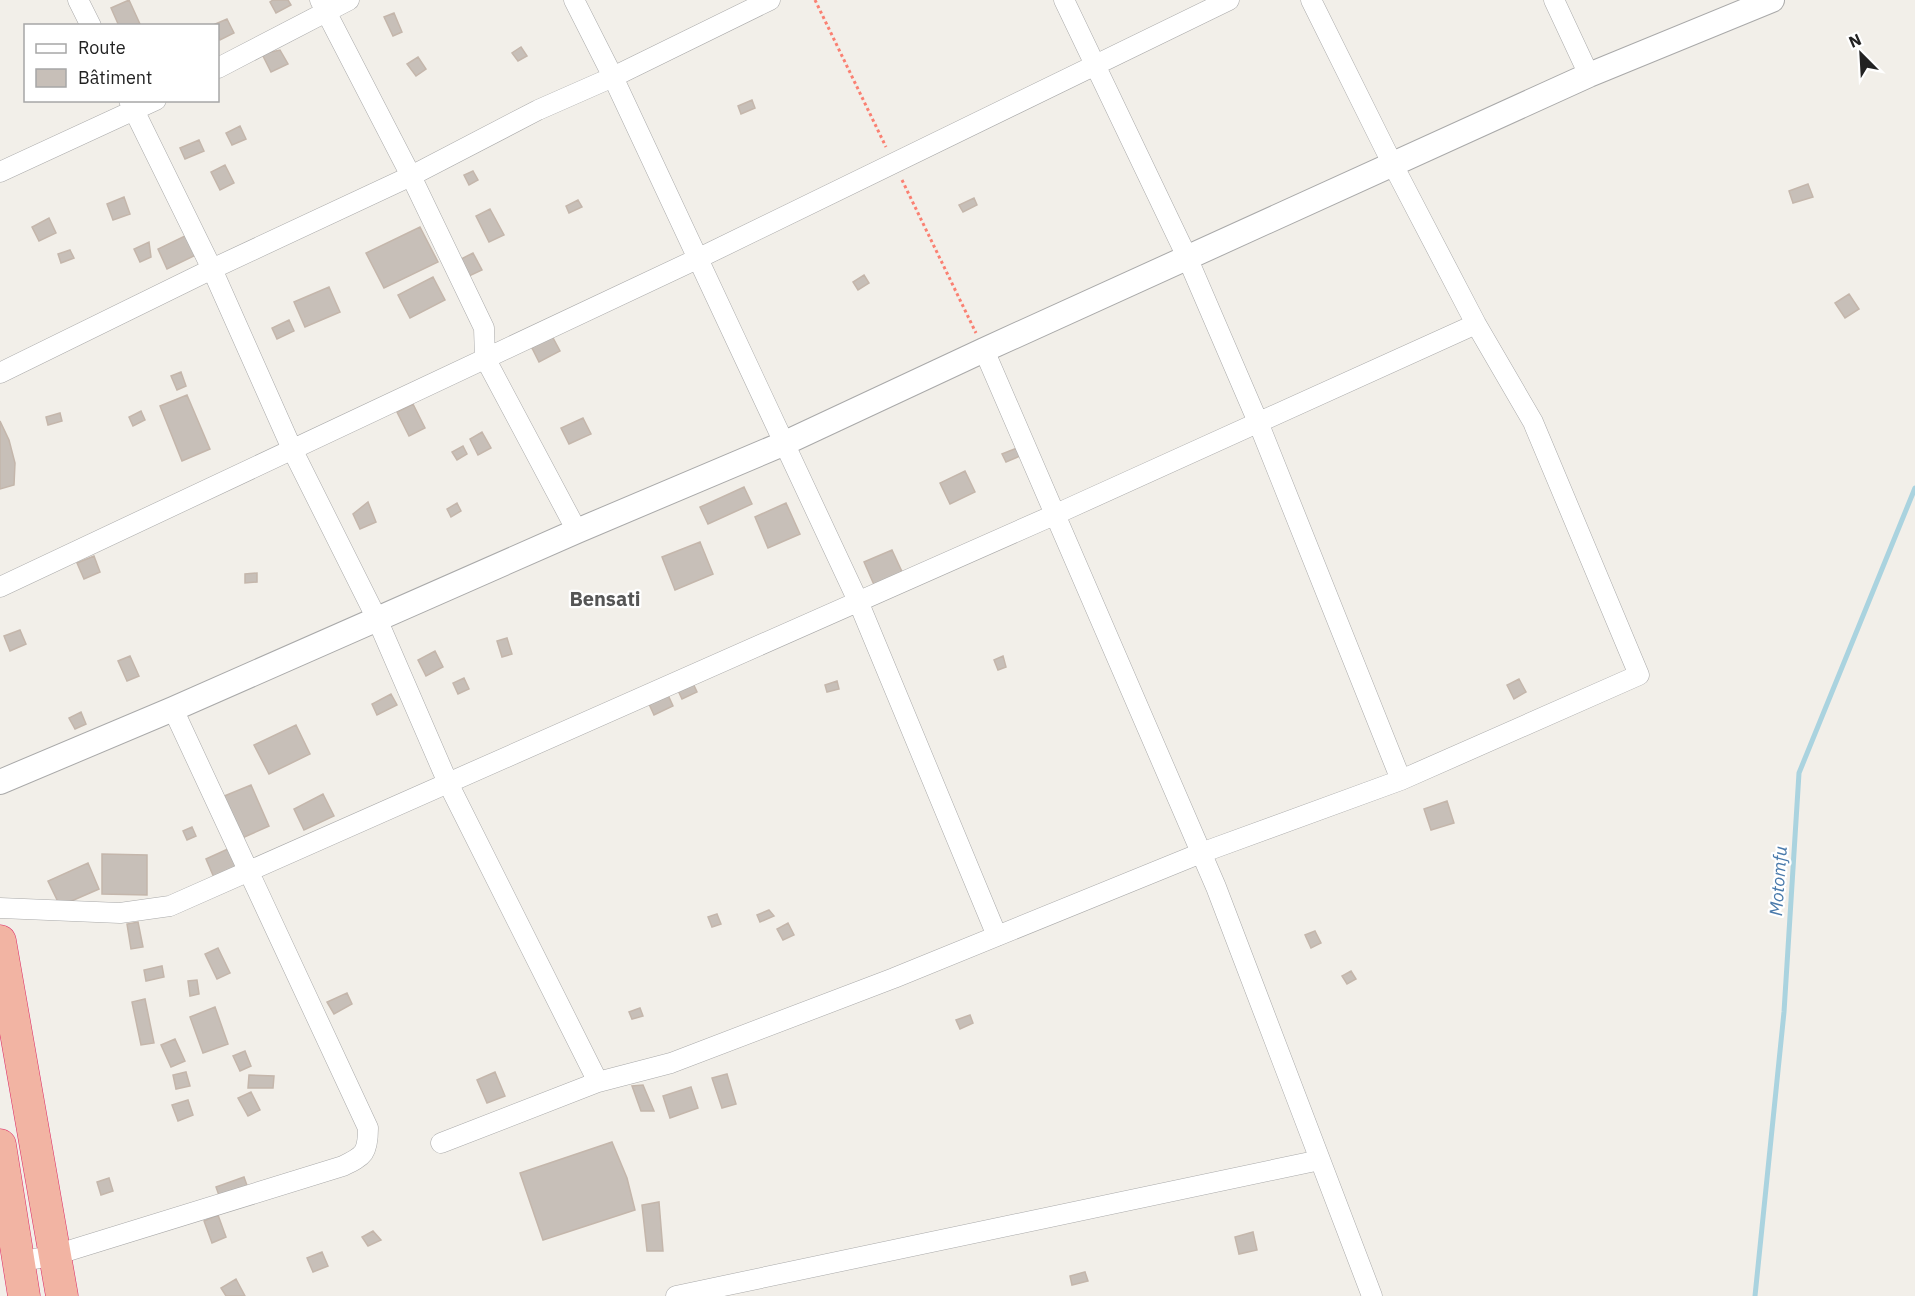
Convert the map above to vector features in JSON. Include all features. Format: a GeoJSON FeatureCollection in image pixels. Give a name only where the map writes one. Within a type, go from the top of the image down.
{"type":"FeatureCollection","features":[{"type":"Feature","properties":{"kind":"highway"},"geometry":{"type":"LineString","coordinates":[[0,941],[62,1296]]}},
{"type":"Feature","properties":{"kind":"highway"},"geometry":{"type":"LineString","coordinates":[[0,1145],[24,1296]]}},
{"type":"Feature","properties":{"kind":"street"},"geometry":{"type":"LineString","coordinates":[[78,0],[90,24]]}},
{"type":"Feature","properties":{"kind":"street"},"geometry":{"type":"LineString","coordinates":[[219,67],[323,6],[349,0]]}},
{"type":"Feature","properties":{"kind":"street"},"geometry":{"type":"LineString","coordinates":[[574,0],[613,77],[858,602],[997,936]]}},
{"type":"Feature","properties":{"kind":"street"},"geometry":{"type":"LineString","coordinates":[[0,373],[212,269],[411,176],[538,110],[613,77],[770,0]]}},
{"type":"Feature","properties":{"kind":"street"},"geometry":{"type":"LineString","coordinates":[[1064,0],[1187,257],[1258,422],[1401,780]]}},
{"type":"Feature","properties":{"kind":"street"},"geometry":{"type":"LineString","coordinates":[[0,587],[697,259],[1229,0]]}},
{"type":"Feature","properties":{"kind":"street"},"geometry":{"type":"LineString","coordinates":[[441,1143],[598,1082],[671,1063],[997,936],[1201,853],[1401,780],[1639,675],[1533,422],[1476,324],[1311,0]]}},
{"type":"Feature","properties":{"kind":"street"},"geometry":{"type":"LineString","coordinates":[[1554,0],[1589,75]]}},
{"type":"Feature","properties":{"kind":"street"},"geometry":{"type":"LineString","coordinates":[[0,782],[785,443],[1392,163],[1589,75],[1772,0]]}},
{"type":"Feature","properties":{"kind":"street"},"geometry":{"type":"LineString","coordinates":[[323,6],[411,176],[484,328],[485,358],[577,531]]}},
{"type":"Feature","properties":{"kind":"street"},"geometry":{"type":"LineString","coordinates":[[0,172],[132,106],[148,102]]}},
{"type":"Feature","properties":{"kind":"street"},"geometry":{"type":"LineString","coordinates":[[132,106],[212,269],[292,449],[377,619],[448,783],[598,1082]]}},
{"type":"Feature","properties":{"kind":"street"},"geometry":{"type":"LineString","coordinates":[[0,908],[120,913],[170,906],[1054,515],[1476,324]]}},
{"type":"Feature","properties":{"kind":"street"},"geometry":{"type":"LineString","coordinates":[[984,350],[1201,853],[1372,1296]]}},
{"type":"Feature","properties":{"kind":"street"},"geometry":{"type":"LineString","coordinates":[[19,1262],[55,1255],[344,1166],[361,1157],[368,1145],[368,1128],[173,709]]}},
{"type":"Feature","properties":{"kind":"street"},"geometry":{"type":"LineString","coordinates":[[676,1296],[1320,1160]]}},
{"type":"Feature","properties":{"kind":"building"},"geometry":{"type":"Polygon","coordinates":[[[129,0],[140,24],[118,24],[111,8],[129,0]]]}},
{"type":"Feature","properties":{"kind":"building"},"geometry":{"type":"Polygon","coordinates":[[[288,0],[291,5],[276,13],[270,2],[288,0]]]}},
{"type":"Feature","properties":{"kind":"building"},"geometry":{"type":"Polygon","coordinates":[[[394,13],[402,32],[393,36],[384,17],[394,13]]]}},
{"type":"Feature","properties":{"kind":"building"},"geometry":{"type":"Polygon","coordinates":[[[227,19],[234,33],[220,40],[219,24],[215,24],[227,19]]]}},
{"type":"Feature","properties":{"kind":"building"},"geometry":{"type":"Polygon","coordinates":[[[521,47],[527,56],[518,61],[512,53],[521,47]]]}},
{"type":"Feature","properties":{"kind":"building"},"geometry":{"type":"Polygon","coordinates":[[[280,50],[288,64],[271,72],[262,54],[280,50]]]}},
{"type":"Feature","properties":{"kind":"building"},"geometry":{"type":"Polygon","coordinates":[[[418,57],[426,69],[416,76],[407,64],[418,57]]]}},
{"type":"Feature","properties":{"kind":"building"},"geometry":{"type":"Polygon","coordinates":[[[752,100],[755,108],[741,114],[738,106],[752,100]]]}},
{"type":"Feature","properties":{"kind":"building"},"geometry":{"type":"Polygon","coordinates":[[[240,126],[246,139],[232,145],[226,133],[240,126]]]}},
{"type":"Feature","properties":{"kind":"building"},"geometry":{"type":"Polygon","coordinates":[[[199,140],[204,151],[185,159],[180,148],[199,140]]]}},
{"type":"Feature","properties":{"kind":"building"},"geometry":{"type":"Polygon","coordinates":[[[225,165],[234,183],[220,190],[211,172],[225,165]]]}},
{"type":"Feature","properties":{"kind":"building"},"geometry":{"type":"Polygon","coordinates":[[[473,171],[478,180],[469,185],[464,175],[473,171]]]}},
{"type":"Feature","properties":{"kind":"building"},"geometry":{"type":"Polygon","coordinates":[[[1808,184],[1813,197],[1793,203],[1789,191],[1808,184]]]}},
{"type":"Feature","properties":{"kind":"building"},"geometry":{"type":"Polygon","coordinates":[[[124,197],[130,214],[113,220],[107,204],[124,197]]]}},
{"type":"Feature","properties":{"kind":"building"},"geometry":{"type":"Polygon","coordinates":[[[974,198],[977,205],[963,212],[959,205],[974,198]]]}},
{"type":"Feature","properties":{"kind":"building"},"geometry":{"type":"Polygon","coordinates":[[[578,200],[582,207],[569,213],[566,206],[578,200]]]}},
{"type":"Feature","properties":{"kind":"building"},"geometry":{"type":"Polygon","coordinates":[[[490,209],[504,235],[489,242],[476,216],[490,209]]]}},
{"type":"Feature","properties":{"kind":"building"},"geometry":{"type":"Polygon","coordinates":[[[49,218],[56,233],[39,241],[32,227],[49,218]]]}},
{"type":"Feature","properties":{"kind":"building"},"geometry":{"type":"Polygon","coordinates":[[[420,227],[438,262],[384,288],[366,253],[420,227]]]}},
{"type":"Feature","properties":{"kind":"building"},"geometry":{"type":"Polygon","coordinates":[[[189,234],[198,254],[167,269],[158,249],[189,234]]]}},
{"type":"Feature","properties":{"kind":"building"},"geometry":{"type":"Polygon","coordinates":[[[149,242],[151,257],[140,262],[134,249],[149,242]]]}},
{"type":"Feature","properties":{"kind":"building"},"geometry":{"type":"Polygon","coordinates":[[[70,250],[74,258],[61,263],[58,254],[70,250]]]}},
{"type":"Feature","properties":{"kind":"building"},"geometry":{"type":"Polygon","coordinates":[[[473,253],[482,270],[469,276],[461,259],[473,253]]]}},
{"type":"Feature","properties":{"kind":"building"},"geometry":{"type":"Polygon","coordinates":[[[864,275],[869,283],[858,290],[853,282],[864,275]]]}},
{"type":"Feature","properties":{"kind":"building"},"geometry":{"type":"Polygon","coordinates":[[[433,277],[445,300],[410,318],[398,295],[433,277]]]}},
{"type":"Feature","properties":{"kind":"building"},"geometry":{"type":"Polygon","coordinates":[[[329,287],[340,312],[305,327],[294,302],[329,287]]]}},
{"type":"Feature","properties":{"kind":"building"},"geometry":{"type":"Polygon","coordinates":[[[1849,294],[1859,309],[1845,318],[1835,303],[1849,294]]]}},
{"type":"Feature","properties":{"kind":"building"},"geometry":{"type":"Polygon","coordinates":[[[289,320],[294,331],[277,339],[272,328],[289,320]]]}},
{"type":"Feature","properties":{"kind":"building"},"geometry":{"type":"Polygon","coordinates":[[[551,334],[560,351],[539,362],[530,344],[551,334]]]}},
{"type":"Feature","properties":{"kind":"building"},"geometry":{"type":"Polygon","coordinates":[[[181,372],[186,386],[177,390],[171,376],[181,372]]]}},
{"type":"Feature","properties":{"kind":"building"},"geometry":{"type":"Polygon","coordinates":[[[187,395],[210,449],[182,461],[160,406],[187,395]]]}},
{"type":"Feature","properties":{"kind":"building"},"geometry":{"type":"Polygon","coordinates":[[[413,404],[425,428],[409,436],[397,412],[413,404]]]}},
{"type":"Feature","properties":{"kind":"building"},"geometry":{"type":"Polygon","coordinates":[[[141,411],[145,420],[133,426],[129,417],[141,411]]]}},
{"type":"Feature","properties":{"kind":"building"},"geometry":{"type":"Polygon","coordinates":[[[60,413],[62,421],[48,425],[46,417],[60,413]]]}},
{"type":"Feature","properties":{"kind":"building"},"geometry":{"type":"Polygon","coordinates":[[[583,418],[591,434],[569,444],[561,428],[583,418]]]}},
{"type":"Feature","properties":{"kind":"building"},"geometry":{"type":"Polygon","coordinates":[[[0,421],[9,440],[15,463],[14,485],[0,489],[0,421]]]}},
{"type":"Feature","properties":{"kind":"building"},"geometry":{"type":"Polygon","coordinates":[[[482,432],[491,448],[478,455],[470,439],[482,432]]]}},
{"type":"Feature","properties":{"kind":"building"},"geometry":{"type":"Polygon","coordinates":[[[463,446],[467,454],[457,460],[452,452],[463,446]]]}},
{"type":"Feature","properties":{"kind":"building"},"geometry":{"type":"Polygon","coordinates":[[[1017,448],[1020,456],[1006,462],[1002,454],[1017,448]]]}},
{"type":"Feature","properties":{"kind":"building"},"geometry":{"type":"Polygon","coordinates":[[[965,471],[975,492],[950,504],[940,483],[965,471]]]}},
{"type":"Feature","properties":{"kind":"building"},"geometry":{"type":"Polygon","coordinates":[[[744,487],[752,504],[708,524],[700,507],[744,487]]]}},
{"type":"Feature","properties":{"kind":"building"},"geometry":{"type":"Polygon","coordinates":[[[368,502],[376,522],[360,529],[353,514],[368,502]]]}},
{"type":"Feature","properties":{"kind":"building"},"geometry":{"type":"Polygon","coordinates":[[[457,503],[461,511],[451,517],[447,509],[457,503]]]}},
{"type":"Feature","properties":{"kind":"building"},"geometry":{"type":"Polygon","coordinates":[[[786,503],[800,534],[768,548],[755,517],[786,503]]]}},
{"type":"Feature","properties":{"kind":"building"},"geometry":{"type":"Polygon","coordinates":[[[700,542],[713,574],[675,590],[662,557],[700,542]]]}},
{"type":"Feature","properties":{"kind":"building"},"geometry":{"type":"Polygon","coordinates":[[[892,550],[903,574],[875,587],[864,562],[892,550]]]}},
{"type":"Feature","properties":{"kind":"building"},"geometry":{"type":"Polygon","coordinates":[[[94,556],[100,572],[84,579],[77,563],[94,556]]]}},
{"type":"Feature","properties":{"kind":"building"},"geometry":{"type":"Polygon","coordinates":[[[257,573],[257,582],[245,583],[245,574],[257,573]]]}},
{"type":"Feature","properties":{"kind":"building"},"geometry":{"type":"Polygon","coordinates":[[[20,630],[26,644],[10,651],[4,636],[20,630]]]}},
{"type":"Feature","properties":{"kind":"building"},"geometry":{"type":"Polygon","coordinates":[[[507,638],[512,654],[502,657],[497,641],[507,638]]]}},
{"type":"Feature","properties":{"kind":"building"},"geometry":{"type":"Polygon","coordinates":[[[435,651],[443,667],[426,676],[418,660],[435,651]]]}},
{"type":"Feature","properties":{"kind":"building"},"geometry":{"type":"Polygon","coordinates":[[[130,656],[139,676],[127,681],[118,661],[130,656]]]}},
{"type":"Feature","properties":{"kind":"building"},"geometry":{"type":"Polygon","coordinates":[[[1003,656],[1006,667],[998,670],[994,660],[1003,656]]]}},
{"type":"Feature","properties":{"kind":"building"},"geometry":{"type":"Polygon","coordinates":[[[464,678],[469,689],[458,694],[453,683],[464,678]]]}},
{"type":"Feature","properties":{"kind":"building"},"geometry":{"type":"Polygon","coordinates":[[[691,679],[697,692],[682,699],[676,686],[691,679]]]}},
{"type":"Feature","properties":{"kind":"building"},"geometry":{"type":"Polygon","coordinates":[[[1519,679],[1526,692],[1514,699],[1507,685],[1519,679]]]}},
{"type":"Feature","properties":{"kind":"building"},"geometry":{"type":"Polygon","coordinates":[[[837,681],[839,689],[827,692],[825,685],[837,681]]]}},
{"type":"Feature","properties":{"kind":"building"},"geometry":{"type":"Polygon","coordinates":[[[391,694],[397,705],[377,715],[372,704],[391,694]]]}},
{"type":"Feature","properties":{"kind":"building"},"geometry":{"type":"Polygon","coordinates":[[[668,695],[673,706],[654,715],[649,704],[668,695]]]}},
{"type":"Feature","properties":{"kind":"building"},"geometry":{"type":"Polygon","coordinates":[[[81,712],[86,724],[75,729],[69,718],[81,712]]]}},
{"type":"Feature","properties":{"kind":"building"},"geometry":{"type":"Polygon","coordinates":[[[296,725],[310,754],[269,774],[254,745],[296,725]]]}},
{"type":"Feature","properties":{"kind":"building"},"geometry":{"type":"Polygon","coordinates":[[[251,785],[269,826],[240,839],[222,797],[251,785]]]}},
{"type":"Feature","properties":{"kind":"building"},"geometry":{"type":"Polygon","coordinates":[[[323,794],[334,816],[304,830],[294,809],[323,794]]]}},
{"type":"Feature","properties":{"kind":"building"},"geometry":{"type":"Polygon","coordinates":[[[1447,801],[1454,823],[1431,830],[1424,809],[1447,801]]]}},
{"type":"Feature","properties":{"kind":"building"},"geometry":{"type":"Polygon","coordinates":[[[192,827],[196,836],[187,840],[183,831],[192,827]]]}},
{"type":"Feature","properties":{"kind":"building"},"geometry":{"type":"Polygon","coordinates":[[[230,848],[240,869],[215,880],[206,859],[230,848]]]}},
{"type":"Feature","properties":{"kind":"building"},"geometry":{"type":"Polygon","coordinates":[[[102,854],[147,855],[147,895],[102,894],[102,854]]]}},
{"type":"Feature","properties":{"kind":"building"},"geometry":{"type":"Polygon","coordinates":[[[88,863],[99,889],[60,906],[48,881],[88,863]]]}},
{"type":"Feature","properties":{"kind":"building"},"geometry":{"type":"Polygon","coordinates":[[[769,910],[774,916],[760,922],[757,915],[769,910]]]}},
{"type":"Feature","properties":{"kind":"building"},"geometry":{"type":"Polygon","coordinates":[[[717,914],[721,924],[712,927],[708,917],[717,914]]]}},
{"type":"Feature","properties":{"kind":"building"},"geometry":{"type":"Polygon","coordinates":[[[138,922],[143,947],[131,949],[127,924],[138,922]]]}},
{"type":"Feature","properties":{"kind":"building"},"geometry":{"type":"Polygon","coordinates":[[[788,923],[794,935],[783,940],[777,929],[788,923]]]}},
{"type":"Feature","properties":{"kind":"building"},"geometry":{"type":"Polygon","coordinates":[[[1315,931],[1321,943],[1311,948],[1305,935],[1315,931]]]}},
{"type":"Feature","properties":{"kind":"building"},"geometry":{"type":"Polygon","coordinates":[[[218,948],[230,973],[217,979],[205,954],[218,948]]]}},
{"type":"Feature","properties":{"kind":"building"},"geometry":{"type":"Polygon","coordinates":[[[162,966],[164,977],[146,981],[144,970],[162,966]]]}},
{"type":"Feature","properties":{"kind":"building"},"geometry":{"type":"Polygon","coordinates":[[[1351,971],[1356,979],[1347,984],[1342,976],[1351,971]]]}},
{"type":"Feature","properties":{"kind":"building"},"geometry":{"type":"Polygon","coordinates":[[[197,980],[199,994],[190,996],[188,981],[197,980]]]}},
{"type":"Feature","properties":{"kind":"building"},"geometry":{"type":"Polygon","coordinates":[[[347,993],[352,1004],[334,1014],[327,1002],[347,993]]]}},
{"type":"Feature","properties":{"kind":"building"},"geometry":{"type":"Polygon","coordinates":[[[145,999],[154,1043],[141,1045],[132,1002],[145,999]]]}},
{"type":"Feature","properties":{"kind":"building"},"geometry":{"type":"Polygon","coordinates":[[[215,1007],[228,1044],[203,1053],[190,1017],[215,1007]]]}},
{"type":"Feature","properties":{"kind":"building"},"geometry":{"type":"Polygon","coordinates":[[[640,1008],[643,1016],[632,1019],[629,1012],[640,1008]]]}},
{"type":"Feature","properties":{"kind":"building"},"geometry":{"type":"Polygon","coordinates":[[[970,1015],[973,1023],[960,1029],[956,1020],[970,1015]]]}},
{"type":"Feature","properties":{"kind":"building"},"geometry":{"type":"Polygon","coordinates":[[[175,1039],[185,1061],[171,1067],[161,1045],[175,1039]]]}},
{"type":"Feature","properties":{"kind":"building"},"geometry":{"type":"Polygon","coordinates":[[[245,1051],[251,1066],[240,1071],[233,1056],[245,1051]]]}},
{"type":"Feature","properties":{"kind":"building"},"geometry":{"type":"Polygon","coordinates":[[[186,1072],[190,1086],[176,1089],[173,1075],[186,1072]]]}},
{"type":"Feature","properties":{"kind":"building"},"geometry":{"type":"Polygon","coordinates":[[[495,1072],[505,1096],[487,1103],[477,1080],[495,1072]]]}},
{"type":"Feature","properties":{"kind":"building"},"geometry":{"type":"Polygon","coordinates":[[[727,1074],[736,1104],[722,1108],[712,1078],[727,1074]]]}},
{"type":"Feature","properties":{"kind":"building"},"geometry":{"type":"Polygon","coordinates":[[[249,1075],[274,1076],[273,1088],[248,1088],[249,1075]]]}},
{"type":"Feature","properties":{"kind":"building"},"geometry":{"type":"Polygon","coordinates":[[[643,1085],[654,1111],[641,1111],[632,1086],[643,1085]]]}},
{"type":"Feature","properties":{"kind":"building"},"geometry":{"type":"Polygon","coordinates":[[[691,1087],[698,1108],[670,1118],[663,1096],[691,1087]]]}},
{"type":"Feature","properties":{"kind":"building"},"geometry":{"type":"Polygon","coordinates":[[[251,1092],[260,1110],[248,1116],[238,1098],[251,1092]]]}},
{"type":"Feature","properties":{"kind":"building"},"geometry":{"type":"Polygon","coordinates":[[[188,1100],[193,1115],[178,1121],[172,1105],[188,1100]]]}},
{"type":"Feature","properties":{"kind":"building"},"geometry":{"type":"Polygon","coordinates":[[[612,1142],[627,1178],[635,1210],[543,1240],[520,1173],[612,1142]]]}},
{"type":"Feature","properties":{"kind":"building"},"geometry":{"type":"Polygon","coordinates":[[[244,1177],[249,1191],[221,1201],[216,1187],[244,1177]]]}},
{"type":"Feature","properties":{"kind":"building"},"geometry":{"type":"Polygon","coordinates":[[[109,1178],[113,1191],[101,1195],[97,1182],[109,1178]]]}},
{"type":"Feature","properties":{"kind":"building"},"geometry":{"type":"Polygon","coordinates":[[[659,1202],[663,1251],[647,1251],[642,1205],[659,1202]]]}},
{"type":"Feature","properties":{"kind":"building"},"geometry":{"type":"Polygon","coordinates":[[[218,1215],[226,1237],[212,1243],[204,1221],[218,1215]]]}},
{"type":"Feature","properties":{"kind":"building"},"geometry":{"type":"Polygon","coordinates":[[[373,1231],[381,1240],[368,1246],[362,1237],[373,1231]]]}},
{"type":"Feature","properties":{"kind":"building"},"geometry":{"type":"Polygon","coordinates":[[[1253,1232],[1257,1250],[1239,1254],[1235,1237],[1253,1232]]]}},
{"type":"Feature","properties":{"kind":"building"},"geometry":{"type":"Polygon","coordinates":[[[322,1252],[328,1266],[313,1272],[307,1258],[322,1252]]]}},
{"type":"Feature","properties":{"kind":"building"},"geometry":{"type":"Polygon","coordinates":[[[1085,1272],[1088,1281],[1072,1285],[1070,1276],[1085,1272]]]}},
{"type":"Feature","properties":{"kind":"building"},"geometry":{"type":"Polygon","coordinates":[[[236,1279],[245,1296],[226,1296],[221,1288],[236,1279]]]}},
{"type":"Feature","properties":{"kind":"waterway","name":"Motomfu"},"geometry":{"type":"LineString","coordinates":[[1755,1296],[1784,1012],[1799,773],[1915,488]]}},
{"type":"Feature","properties":{"kind":"district","name":"Bensati"},"geometry":{"type":"Point","coordinates":[605,598]}}]}
